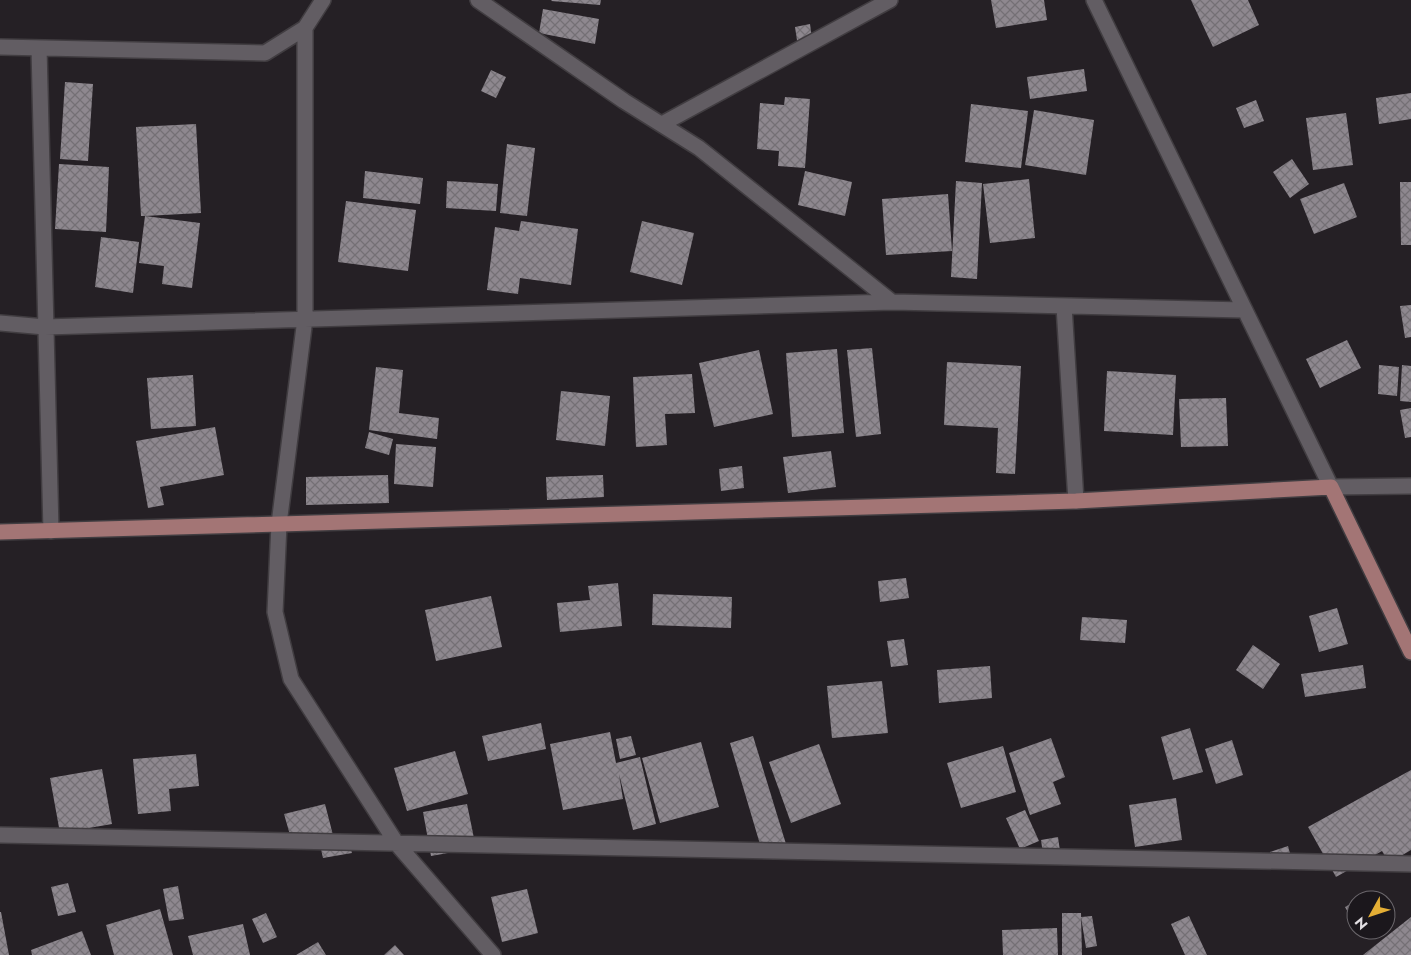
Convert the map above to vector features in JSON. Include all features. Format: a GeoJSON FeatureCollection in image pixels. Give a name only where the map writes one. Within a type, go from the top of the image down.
{"type":"FeatureCollection","features":[{"type":"Feature","properties":{"kind":"main road"},"geometry":{"type":"LineString","coordinates":[[0,532],[1076,501],[1331,488],[1411,652]]}},
{"type":"Feature","properties":{"kind":"street"},"geometry":{"type":"LineString","coordinates":[[0,47],[265,53],[304,28],[323,0]]}},
{"type":"Feature","properties":{"kind":"street"},"geometry":{"type":"LineString","coordinates":[[478,0],[624,101],[699,148],[892,302]]}},
{"type":"Feature","properties":{"kind":"street"},"geometry":{"type":"LineString","coordinates":[[662,124],[890,0]]}},
{"type":"Feature","properties":{"kind":"street"},"geometry":{"type":"LineString","coordinates":[[1094,0],[1331,488],[1411,486]]}},
{"type":"Feature","properties":{"kind":"street"},"geometry":{"type":"LineString","coordinates":[[304,28],[305,319],[279,524],[275,612],[291,679],[398,844],[490,954]]}},
{"type":"Feature","properties":{"kind":"street"},"geometry":{"type":"LineString","coordinates":[[39,48],[51,531]]}},
{"type":"Feature","properties":{"kind":"street"},"geometry":{"type":"LineString","coordinates":[[0,324],[45,327],[892,302],[1244,310]]}},
{"type":"Feature","properties":{"kind":"street"},"geometry":{"type":"LineString","coordinates":[[1064,306],[1076,501]]}},
{"type":"Feature","properties":{"kind":"street"},"geometry":{"type":"LineString","coordinates":[[0,836],[1411,864]]}},
{"type":"Feature","properties":{"kind":"building"},"geometry":{"type":"Polygon","coordinates":[[[552,0],[601,0],[600,5],[552,0]]]}},
{"type":"Feature","properties":{"kind":"building"},"geometry":{"type":"Polygon","coordinates":[[[991,0],[1044,0],[1047,20],[996,28],[991,0]]]}},
{"type":"Feature","properties":{"kind":"building"},"geometry":{"type":"Polygon","coordinates":[[[1191,0],[1248,0],[1259,25],[1213,47],[1191,0]]]}},
{"type":"Feature","properties":{"kind":"building"},"geometry":{"type":"Polygon","coordinates":[[[543,9],[599,19],[595,44],[539,33],[543,9]]]}},
{"type":"Feature","properties":{"kind":"building"},"geometry":{"type":"Polygon","coordinates":[[[810,24],[813,45],[798,47],[795,27],[810,24]]]}},
{"type":"Feature","properties":{"kind":"building"},"geometry":{"type":"Polygon","coordinates":[[[1084,69],[1087,91],[1030,99],[1027,77],[1084,69]]]}},
{"type":"Feature","properties":{"kind":"building"},"geometry":{"type":"Polygon","coordinates":[[[491,70],[506,77],[496,98],[481,91],[491,70]]]}},
{"type":"Feature","properties":{"kind":"building"},"geometry":{"type":"Polygon","coordinates":[[[65,82],[93,84],[88,161],[60,159],[65,82]]]}},
{"type":"Feature","properties":{"kind":"building"},"geometry":{"type":"Polygon","coordinates":[[[1411,93],[1411,119],[1379,124],[1376,98],[1411,93]]]}},
{"type":"Feature","properties":{"kind":"building"},"geometry":{"type":"Polygon","coordinates":[[[785,97],[810,99],[805,168],[778,166],[779,151],[757,149],[760,103],[784,105],[785,97]]]}},
{"type":"Feature","properties":{"kind":"building"},"geometry":{"type":"Polygon","coordinates":[[[1256,100],[1264,121],[1244,128],[1236,108],[1256,100]]]}},
{"type":"Feature","properties":{"kind":"building"},"geometry":{"type":"Polygon","coordinates":[[[971,104],[1028,111],[1021,168],[965,162],[971,104]]]}},
{"type":"Feature","properties":{"kind":"building"},"geometry":{"type":"Polygon","coordinates":[[[1034,110],[1094,120],[1086,175],[1025,165],[1034,110]]]}},
{"type":"Feature","properties":{"kind":"building"},"geometry":{"type":"Polygon","coordinates":[[[1346,113],[1353,165],[1313,170],[1306,118],[1346,113]]]}},
{"type":"Feature","properties":{"kind":"building"},"geometry":{"type":"Polygon","coordinates":[[[196,124],[201,213],[141,216],[136,127],[196,124]]]}},
{"type":"Feature","properties":{"kind":"building"},"geometry":{"type":"Polygon","coordinates":[[[507,144],[535,148],[527,216],[500,213],[507,144]]]}},
{"type":"Feature","properties":{"kind":"building"},"geometry":{"type":"Polygon","coordinates":[[[1292,159],[1309,184],[1290,198],[1273,172],[1292,159]]]}},
{"type":"Feature","properties":{"kind":"building"},"geometry":{"type":"Polygon","coordinates":[[[59,164],[109,167],[106,232],[55,229],[59,164]]]}},
{"type":"Feature","properties":{"kind":"building"},"geometry":{"type":"Polygon","coordinates":[[[365,171],[423,178],[420,204],[363,198],[365,171]]]}},
{"type":"Feature","properties":{"kind":"building"},"geometry":{"type":"Polygon","coordinates":[[[805,171],[852,182],[845,216],[798,205],[805,171]]]}},
{"type":"Feature","properties":{"kind":"building"},"geometry":{"type":"Polygon","coordinates":[[[1029,179],[1035,238],[990,243],[983,184],[1029,179]]]}},
{"type":"Feature","properties":{"kind":"building"},"geometry":{"type":"Polygon","coordinates":[[[447,181],[498,184],[496,211],[446,208],[447,181]]]}},
{"type":"Feature","properties":{"kind":"building"},"geometry":{"type":"Polygon","coordinates":[[[956,181],[982,183],[977,279],[951,277],[956,181]]]}},
{"type":"Feature","properties":{"kind":"building"},"geometry":{"type":"Polygon","coordinates":[[[1400,182],[1411,182],[1411,245],[1401,245],[1400,182]]]}},
{"type":"Feature","properties":{"kind":"building"},"geometry":{"type":"Polygon","coordinates":[[[1344,183],[1357,217],[1314,234],[1300,199],[1344,183]]]}},
{"type":"Feature","properties":{"kind":"building"},"geometry":{"type":"Polygon","coordinates":[[[948,194],[952,251],[886,255],[882,199],[948,194]]]}},
{"type":"Feature","properties":{"kind":"building"},"geometry":{"type":"Polygon","coordinates":[[[346,201],[416,210],[408,271],[338,262],[346,201]]]}},
{"type":"Feature","properties":{"kind":"building"},"geometry":{"type":"Polygon","coordinates":[[[145,216],[200,223],[192,288],[162,284],[164,266],[139,263],[145,216]]]}},
{"type":"Feature","properties":{"kind":"building"},"geometry":{"type":"Polygon","coordinates":[[[521,221],[578,229],[571,285],[520,278],[518,294],[487,290],[495,227],[519,231],[521,221]]]}},
{"type":"Feature","properties":{"kind":"building"},"geometry":{"type":"Polygon","coordinates":[[[642,221],[694,233],[682,285],[630,272],[642,221]]]}},
{"type":"Feature","properties":{"kind":"building"},"geometry":{"type":"Polygon","coordinates":[[[101,237],[139,242],[133,293],[95,287],[101,237]]]}},
{"type":"Feature","properties":{"kind":"building"},"geometry":{"type":"Polygon","coordinates":[[[1411,305],[1411,337],[1405,338],[1400,306],[1411,305]]]}},
{"type":"Feature","properties":{"kind":"building"},"geometry":{"type":"Polygon","coordinates":[[[1347,340],[1361,368],[1320,388],[1306,359],[1347,340]]]}},
{"type":"Feature","properties":{"kind":"building"},"geometry":{"type":"Polygon","coordinates":[[[872,348],[881,434],[856,437],[847,350],[872,348]]]}},
{"type":"Feature","properties":{"kind":"building"},"geometry":{"type":"Polygon","coordinates":[[[837,349],[844,433],[792,437],[786,353],[837,349]]]}},
{"type":"Feature","properties":{"kind":"building"},"geometry":{"type":"Polygon","coordinates":[[[759,350],[773,414],[714,427],[699,363],[759,350]]]}},
{"type":"Feature","properties":{"kind":"building"},"geometry":{"type":"Polygon","coordinates":[[[947,362],[1021,366],[1015,474],[996,473],[998,428],[944,425],[947,362]]]}},
{"type":"Feature","properties":{"kind":"building"},"geometry":{"type":"Polygon","coordinates":[[[1379,365],[1399,367],[1397,396],[1378,394],[1379,365]]]}},
{"type":"Feature","properties":{"kind":"building"},"geometry":{"type":"Polygon","coordinates":[[[1402,365],[1411,366],[1411,402],[1400,401],[1402,365]]]}},
{"type":"Feature","properties":{"kind":"building"},"geometry":{"type":"Polygon","coordinates":[[[376,367],[403,370],[399,413],[439,418],[437,439],[369,430],[376,367]]]}},
{"type":"Feature","properties":{"kind":"building"},"geometry":{"type":"Polygon","coordinates":[[[1107,371],[1176,375],[1173,435],[1104,431],[1107,371]]]}},
{"type":"Feature","properties":{"kind":"building"},"geometry":{"type":"Polygon","coordinates":[[[692,374],[695,413],[665,414],[667,445],[636,447],[633,377],[692,374]]]}},
{"type":"Feature","properties":{"kind":"building"},"geometry":{"type":"Polygon","coordinates":[[[193,375],[196,426],[151,429],[147,378],[193,375]]]}},
{"type":"Feature","properties":{"kind":"building"},"geometry":{"type":"Polygon","coordinates":[[[561,391],[610,396],[605,446],[556,440],[561,391]]]}},
{"type":"Feature","properties":{"kind":"building"},"geometry":{"type":"Polygon","coordinates":[[[1226,398],[1228,446],[1181,447],[1179,399],[1226,398]]]}},
{"type":"Feature","properties":{"kind":"building"},"geometry":{"type":"Polygon","coordinates":[[[1411,408],[1411,437],[1405,438],[1400,410],[1411,408]]]}},
{"type":"Feature","properties":{"kind":"building"},"geometry":{"type":"Polygon","coordinates":[[[215,427],[224,475],[160,487],[164,505],[148,508],[136,441],[215,427]]]}},
{"type":"Feature","properties":{"kind":"building"},"geometry":{"type":"Polygon","coordinates":[[[369,432],[393,439],[389,455],[365,448],[369,432]]]}},
{"type":"Feature","properties":{"kind":"building"},"geometry":{"type":"Polygon","coordinates":[[[396,444],[436,447],[433,487],[394,484],[396,444]]]}},
{"type":"Feature","properties":{"kind":"building"},"geometry":{"type":"Polygon","coordinates":[[[831,451],[836,487],[788,493],[783,457],[831,451]]]}},
{"type":"Feature","properties":{"kind":"building"},"geometry":{"type":"Polygon","coordinates":[[[742,466],[744,488],[721,491],[719,469],[742,466]]]}},
{"type":"Feature","properties":{"kind":"building"},"geometry":{"type":"Polygon","coordinates":[[[388,475],[389,503],[306,505],[306,477],[388,475]]]}},
{"type":"Feature","properties":{"kind":"building"},"geometry":{"type":"Polygon","coordinates":[[[603,475],[604,497],[547,500],[546,477],[603,475]]]}},
{"type":"Feature","properties":{"kind":"building"},"geometry":{"type":"Polygon","coordinates":[[[906,578],[909,598],[880,602],[878,581],[906,578]]]}},
{"type":"Feature","properties":{"kind":"building"},"geometry":{"type":"Polygon","coordinates":[[[618,583],[622,626],[560,632],[557,603],[590,600],[588,586],[618,583]]]}},
{"type":"Feature","properties":{"kind":"building"},"geometry":{"type":"Polygon","coordinates":[[[653,594],[732,597],[731,628],[652,625],[653,594]]]}},
{"type":"Feature","properties":{"kind":"building"},"geometry":{"type":"Polygon","coordinates":[[[491,596],[502,647],[436,661],[425,610],[491,596]]]}},
{"type":"Feature","properties":{"kind":"building"},"geometry":{"type":"Polygon","coordinates":[[[1337,608],[1348,644],[1319,652],[1309,616],[1337,608]]]}},
{"type":"Feature","properties":{"kind":"building"},"geometry":{"type":"Polygon","coordinates":[[[1082,617],[1127,620],[1125,643],[1080,640],[1082,617]]]}},
{"type":"Feature","properties":{"kind":"building"},"geometry":{"type":"Polygon","coordinates":[[[904,639],[908,665],[891,667],[887,641],[904,639]]]}},
{"type":"Feature","properties":{"kind":"building"},"geometry":{"type":"Polygon","coordinates":[[[1253,645],[1280,664],[1263,689],[1236,670],[1253,645]]]}},
{"type":"Feature","properties":{"kind":"building"},"geometry":{"type":"Polygon","coordinates":[[[1363,665],[1366,688],[1305,697],[1301,674],[1363,665]]]}},
{"type":"Feature","properties":{"kind":"building"},"geometry":{"type":"Polygon","coordinates":[[[990,666],[992,698],[939,703],[937,670],[990,666]]]}},
{"type":"Feature","properties":{"kind":"building"},"geometry":{"type":"Polygon","coordinates":[[[882,681],[888,733],[832,738],[827,686],[882,681]]]}},
{"type":"Feature","properties":{"kind":"building"},"geometry":{"type":"Polygon","coordinates":[[[541,723],[546,749],[488,761],[482,736],[541,723]]]}},
{"type":"Feature","properties":{"kind":"building"},"geometry":{"type":"Polygon","coordinates":[[[1190,728],[1203,772],[1173,780],[1161,737],[1190,728]]]}},
{"type":"Feature","properties":{"kind":"building"},"geometry":{"type":"Polygon","coordinates":[[[610,732],[616,763],[640,757],[656,824],[633,830],[619,774],[623,799],[563,810],[550,744],[610,732]]]}},
{"type":"Feature","properties":{"kind":"building"},"geometry":{"type":"Polygon","coordinates":[[[631,736],[636,755],[620,759],[616,739],[631,736]]]}},
{"type":"Feature","properties":{"kind":"building"},"geometry":{"type":"Polygon","coordinates":[[[753,736],[786,844],[762,851],[730,743],[753,736]]]}},
{"type":"Feature","properties":{"kind":"building"},"geometry":{"type":"Polygon","coordinates":[[[1051,738],[1065,777],[1053,782],[1061,804],[1030,815],[1009,753],[1051,738]]]}},
{"type":"Feature","properties":{"kind":"building"},"geometry":{"type":"Polygon","coordinates":[[[1232,740],[1243,775],[1216,784],[1205,749],[1232,740]]]}},
{"type":"Feature","properties":{"kind":"building"},"geometry":{"type":"Polygon","coordinates":[[[701,742],[719,807],[660,823],[642,758],[701,742]]]}},
{"type":"Feature","properties":{"kind":"building"},"geometry":{"type":"Polygon","coordinates":[[[819,744],[841,804],[791,823],[769,762],[819,744]]]}},
{"type":"Feature","properties":{"kind":"building"},"geometry":{"type":"Polygon","coordinates":[[[1003,746],[1016,792],[961,808],[947,763],[1003,746]]]}},
{"type":"Feature","properties":{"kind":"building"},"geometry":{"type":"Polygon","coordinates":[[[455,751],[468,794],[407,811],[394,768],[455,751]]]}},
{"type":"Feature","properties":{"kind":"building"},"geometry":{"type":"Polygon","coordinates":[[[196,754],[199,786],[169,789],[171,811],[138,814],[133,759],[196,754]]]}},
{"type":"Feature","properties":{"kind":"building"},"geometry":{"type":"Polygon","coordinates":[[[102,769],[112,824],[60,833],[50,778],[102,769]]]}},
{"type":"Feature","properties":{"kind":"building"},"geometry":{"type":"Polygon","coordinates":[[[1411,770],[1411,850],[1389,863],[1382,851],[1336,877],[1308,827],[1411,770]]]}},
{"type":"Feature","properties":{"kind":"building"},"geometry":{"type":"Polygon","coordinates":[[[1176,798],[1182,840],[1135,847],[1129,805],[1176,798]]]}},
{"type":"Feature","properties":{"kind":"building"},"geometry":{"type":"Polygon","coordinates":[[[325,804],[334,839],[294,849],[284,814],[325,804]]]}},
{"type":"Feature","properties":{"kind":"building"},"geometry":{"type":"Polygon","coordinates":[[[467,804],[476,848],[431,856],[423,812],[467,804]]]}},
{"type":"Feature","properties":{"kind":"building"},"geometry":{"type":"Polygon","coordinates":[[[1025,810],[1039,841],[1020,849],[1006,818],[1025,810]]]}},
{"type":"Feature","properties":{"kind":"building"},"geometry":{"type":"Polygon","coordinates":[[[1058,837],[1061,858],[1044,861],[1041,840],[1058,837]]]}},
{"type":"Feature","properties":{"kind":"building"},"geometry":{"type":"Polygon","coordinates":[[[349,840],[352,853],[323,858],[320,845],[349,840]]]}},
{"type":"Feature","properties":{"kind":"building"},"geometry":{"type":"Polygon","coordinates":[[[1288,846],[1292,861],[1275,866],[1270,852],[1288,846]]]}},
{"type":"Feature","properties":{"kind":"building"},"geometry":{"type":"Polygon","coordinates":[[[68,883],[76,912],[58,916],[51,887],[68,883]]]}},
{"type":"Feature","properties":{"kind":"building"},"geometry":{"type":"Polygon","coordinates":[[[178,886],[184,919],[169,921],[163,889],[178,886]]]}},
{"type":"Feature","properties":{"kind":"building"},"geometry":{"type":"Polygon","coordinates":[[[527,889],[538,933],[502,942],[491,897],[527,889]]]}},
{"type":"Feature","properties":{"kind":"building"},"geometry":{"type":"Polygon","coordinates":[[[160,909],[173,955],[114,955],[106,925],[160,909]]]}},
{"type":"Feature","properties":{"kind":"building"},"geometry":{"type":"Polygon","coordinates":[[[1,912],[9,955],[0,955],[1,912]]]}},
{"type":"Feature","properties":{"kind":"building"},"geometry":{"type":"Polygon","coordinates":[[[266,913],[277,937],[263,943],[252,919],[266,913]]]}},
{"type":"Feature","properties":{"kind":"building"},"geometry":{"type":"Polygon","coordinates":[[[1062,913],[1081,913],[1082,955],[1062,955],[1062,913]]]}},
{"type":"Feature","properties":{"kind":"building"},"geometry":{"type":"Polygon","coordinates":[[[1092,916],[1097,946],[1086,948],[1081,917],[1092,916]]]}},
{"type":"Feature","properties":{"kind":"building"},"geometry":{"type":"Polygon","coordinates":[[[1189,916],[1207,955],[1185,955],[1171,924],[1189,916]]]}},
{"type":"Feature","properties":{"kind":"building"},"geometry":{"type":"Polygon","coordinates":[[[1411,917],[1411,955],[1363,955],[1382,940],[1396,940],[1396,929],[1411,917]]]}},
{"type":"Feature","properties":{"kind":"building"},"geometry":{"type":"Polygon","coordinates":[[[243,924],[250,955],[193,955],[188,936],[243,924]]]}},
{"type":"Feature","properties":{"kind":"building"},"geometry":{"type":"Polygon","coordinates":[[[1057,928],[1058,955],[1003,955],[1002,930],[1057,928]]]}},
{"type":"Feature","properties":{"kind":"building"},"geometry":{"type":"Polygon","coordinates":[[[82,931],[91,955],[32,955],[31,950],[82,931]]]}},
{"type":"Feature","properties":{"kind":"building"},"geometry":{"type":"Polygon","coordinates":[[[318,942],[326,955],[296,955],[318,942]]]}},
{"type":"Feature","properties":{"kind":"building"},"geometry":{"type":"Polygon","coordinates":[[[395,945],[404,955],[384,955],[395,945]]]}}]}
